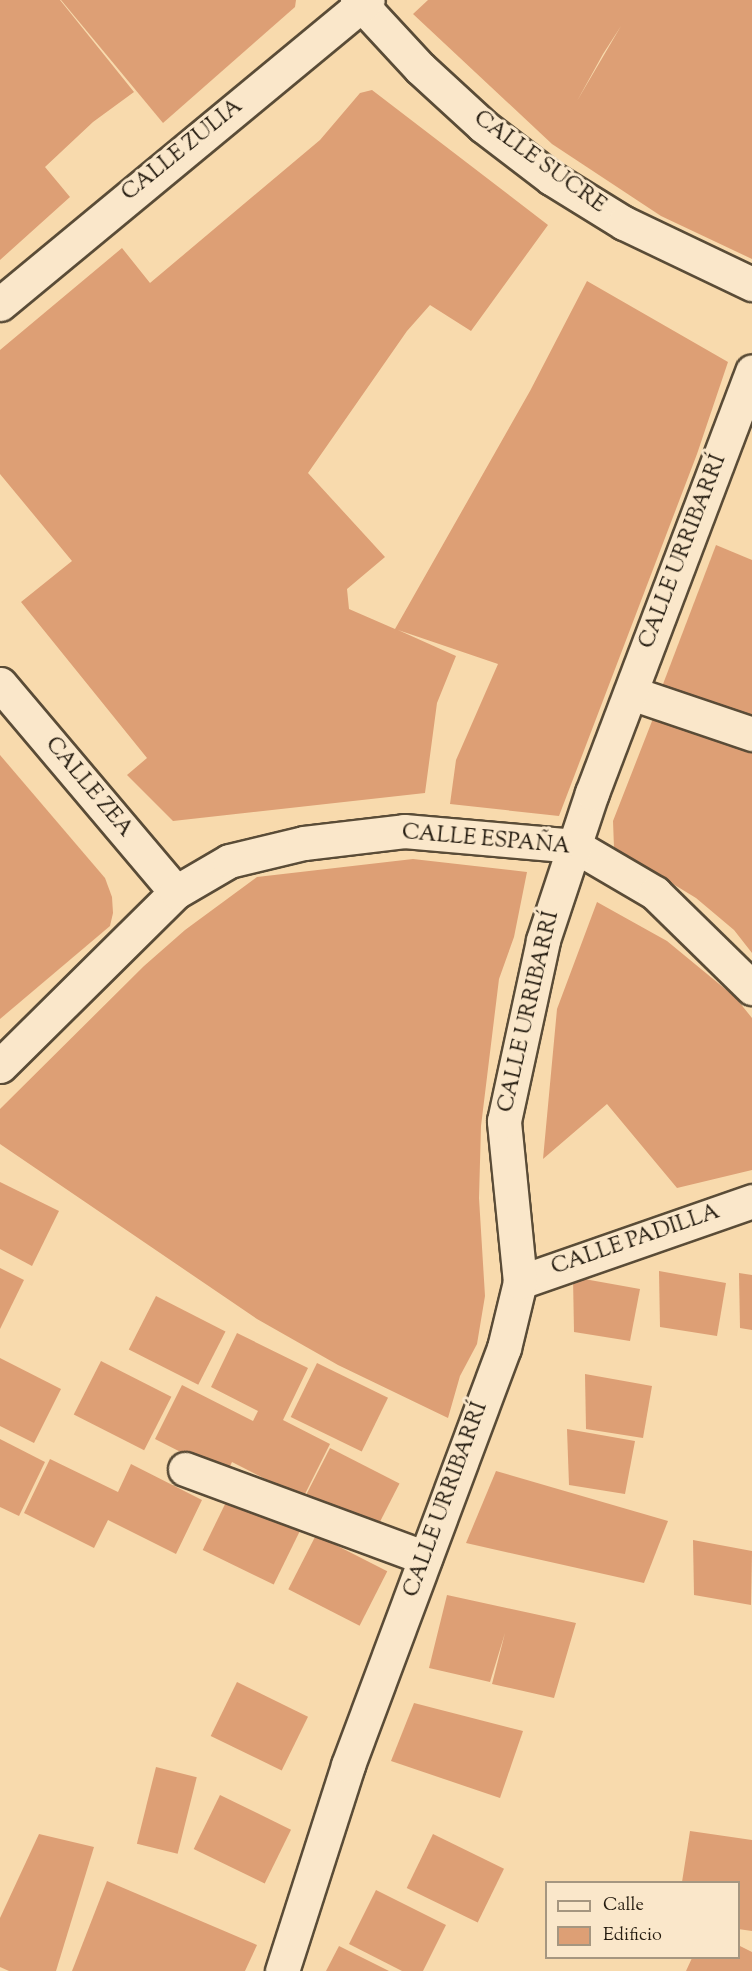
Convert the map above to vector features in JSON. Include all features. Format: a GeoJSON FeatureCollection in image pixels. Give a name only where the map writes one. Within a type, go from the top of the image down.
{"type":"FeatureCollection","features":[{"type":"Feature","properties":{"kind":"street","name":"CALLE SUCRE"},"geometry":{"type":"LineString","coordinates":[[362,2],[468,112],[551,178],[624,223],[752,284]]}},
{"type":"Feature","properties":{"kind":"street","name":"CALLE ZULIA"},"geometry":{"type":"LineString","coordinates":[[0,304],[362,2]]}},
{"type":"Feature","properties":{"kind":"street","name":"CALLE URRIBARRÍ"},"geometry":{"type":"LineString","coordinates":[[282,1971],[348,1765],[504,1348],[520,1282],[504,1121],[543,940],[631,693],[752,371]]}},
{"type":"Feature","properties":{"kind":"street","name":"CALLE ZEA"},"geometry":{"type":"LineString","coordinates":[[0,684],[176,892]]}},
{"type":"Feature","properties":{"kind":"street"},"geometry":{"type":"LineString","coordinates":[[631,693],[752,734]]}},
{"type":"Feature","properties":{"kind":"street","name":"CALLE ESPAÑA"},"geometry":{"type":"LineString","coordinates":[[0,1066],[176,892],[229,861],[304,843],[404,831],[575,846],[655,893],[752,988]]}},
{"type":"Feature","properties":{"kind":"street","name":"CALLE PADILLA"},"geometry":{"type":"LineString","coordinates":[[520,1282],[752,1201]]}},
{"type":"Feature","properties":{"kind":"street"},"geometry":{"type":"LineString","coordinates":[[185,1469],[424,1558]]}},
{"type":"Feature","properties":{"kind":"building"},"geometry":{"type":"Polygon","coordinates":[[[0,0],[60,0],[134,92],[93,122],[45,167],[70,197],[0,260],[0,0]]]}},
{"type":"Feature","properties":{"kind":"building"},"geometry":{"type":"Polygon","coordinates":[[[61,0],[296,0],[295,7],[163,123],[61,0]]]}},
{"type":"Feature","properties":{"kind":"building"},"geometry":{"type":"Polygon","coordinates":[[[428,0],[752,0],[752,259],[661,216],[552,144],[413,14],[428,0]],[[621,26],[603,54],[577,101],[621,26]]]}},
{"type":"Feature","properties":{"kind":"building"},"geometry":{"type":"Polygon","coordinates":[[[372,90],[548,225],[471,331],[430,305],[407,331],[308,473],[385,557],[347,589],[349,609],[395,629],[530,391],[587,281],[728,362],[697,454],[559,816],[450,804],[456,760],[498,664],[398,630],[456,656],[437,703],[425,793],[173,821],[127,775],[147,758],[21,602],[72,561],[0,474],[0,350],[122,248],[150,283],[320,140],[360,93],[372,90]]]}},
{"type":"Feature","properties":{"kind":"building"},"geometry":{"type":"Polygon","coordinates":[[[716,545],[752,560],[752,717],[660,692],[716,545]]]}},
{"type":"Feature","properties":{"kind":"building"},"geometry":{"type":"Polygon","coordinates":[[[654,716],[752,748],[752,953],[734,930],[696,898],[614,848],[613,821],[654,716]]]}},
{"type":"Feature","properties":{"kind":"building"},"geometry":{"type":"Polygon","coordinates":[[[0,755],[105,878],[112,897],[113,913],[110,926],[0,1019],[0,755]]]}},
{"type":"Feature","properties":{"kind":"building"},"geometry":{"type":"Polygon","coordinates":[[[413,859],[527,872],[514,937],[499,979],[481,1126],[479,1198],[485,1296],[477,1344],[460,1376],[448,1418],[338,1365],[257,1319],[0,1144],[0,1109],[144,966],[185,930],[257,877],[413,859]]]}},
{"type":"Feature","properties":{"kind":"building"},"geometry":{"type":"Polygon","coordinates":[[[597,902],[667,941],[735,997],[752,1018],[752,1170],[677,1188],[607,1104],[543,1159],[557,1009],[597,902]]]}},
{"type":"Feature","properties":{"kind":"building"},"geometry":{"type":"Polygon","coordinates":[[[0,1182],[59,1211],[32,1266],[0,1249],[0,1182]]]}},
{"type":"Feature","properties":{"kind":"building"},"geometry":{"type":"Polygon","coordinates":[[[0,1268],[24,1280],[0,1329],[0,1268]]]}},
{"type":"Feature","properties":{"kind":"building"},"geometry":{"type":"Polygon","coordinates":[[[659,1271],[726,1283],[717,1336],[660,1327],[659,1271]]]}},
{"type":"Feature","properties":{"kind":"building"},"geometry":{"type":"Polygon","coordinates":[[[739,1273],[752,1275],[752,1330],[740,1328],[739,1273]]]}},
{"type":"Feature","properties":{"kind":"building"},"geometry":{"type":"Polygon","coordinates":[[[573,1277],[640,1289],[630,1341],[574,1332],[573,1277]]]}},
{"type":"Feature","properties":{"kind":"building"},"geometry":{"type":"Polygon","coordinates":[[[156,1296],[225,1331],[198,1385],[129,1349],[156,1296]]]}},
{"type":"Feature","properties":{"kind":"building"},"geometry":{"type":"Polygon","coordinates":[[[237,1333],[308,1368],[283,1420],[330,1444],[303,1498],[232,1462],[226,1475],[155,1439],[182,1385],[253,1421],[258,1411],[211,1387],[237,1333]]]}},
{"type":"Feature","properties":{"kind":"building"},"geometry":{"type":"Polygon","coordinates":[[[0,1358],[61,1389],[34,1443],[0,1426],[0,1358]]]}},
{"type":"Feature","properties":{"kind":"building"},"geometry":{"type":"Polygon","coordinates":[[[101,1361],[171,1397],[144,1450],[74,1414],[101,1361]]]}},
{"type":"Feature","properties":{"kind":"building"},"geometry":{"type":"Polygon","coordinates":[[[317,1363],[388,1398],[362,1452],[291,1417],[317,1363]]]}},
{"type":"Feature","properties":{"kind":"building"},"geometry":{"type":"Polygon","coordinates":[[[585,1374],[652,1386],[643,1438],[586,1429],[585,1374]]]}},
{"type":"Feature","properties":{"kind":"building"},"geometry":{"type":"Polygon","coordinates":[[[567,1429],[635,1441],[625,1494],[569,1485],[567,1429]]]}},
{"type":"Feature","properties":{"kind":"building"},"geometry":{"type":"Polygon","coordinates":[[[0,1439],[45,1462],[19,1516],[0,1507],[0,1439]]]}},
{"type":"Feature","properties":{"kind":"building"},"geometry":{"type":"Polygon","coordinates":[[[330,1448],[399,1483],[372,1537],[303,1501],[330,1448]]]}},
{"type":"Feature","properties":{"kind":"building"},"geometry":{"type":"Polygon","coordinates":[[[50,1459],[118,1492],[131,1464],[202,1500],[176,1554],[108,1520],[94,1548],[24,1513],[50,1459]]]}},
{"type":"Feature","properties":{"kind":"building"},"geometry":{"type":"Polygon","coordinates":[[[496,1471],[668,1521],[644,1583],[466,1543],[496,1471]]]}},
{"type":"Feature","properties":{"kind":"building"},"geometry":{"type":"Polygon","coordinates":[[[229,1496],[300,1531],[274,1585],[203,1550],[229,1496]]]}},
{"type":"Feature","properties":{"kind":"building"},"geometry":{"type":"Polygon","coordinates":[[[316,1535],[387,1571],[360,1626],[288,1589],[316,1535]]]}},
{"type":"Feature","properties":{"kind":"building"},"geometry":{"type":"Polygon","coordinates":[[[693,1540],[752,1551],[751,1605],[694,1595],[693,1540]]]}},
{"type":"Feature","properties":{"kind":"building"},"geometry":{"type":"Polygon","coordinates":[[[447,1595],[576,1623],[554,1698],[492,1684],[505,1633],[490,1682],[429,1668],[447,1595]]]}},
{"type":"Feature","properties":{"kind":"building"},"geometry":{"type":"Polygon","coordinates":[[[237,1682],[308,1717],[282,1771],[211,1736],[237,1682]]]}},
{"type":"Feature","properties":{"kind":"building"},"geometry":{"type":"Polygon","coordinates":[[[414,1703],[523,1731],[500,1798],[391,1761],[414,1703]]]}},
{"type":"Feature","properties":{"kind":"building"},"geometry":{"type":"Polygon","coordinates":[[[156,1767],[197,1777],[178,1854],[137,1844],[156,1767]]]}},
{"type":"Feature","properties":{"kind":"building"},"geometry":{"type":"Polygon","coordinates":[[[220,1795],[291,1830],[265,1884],[194,1849],[220,1795]]]}},
{"type":"Feature","properties":{"kind":"building"},"geometry":{"type":"Polygon","coordinates":[[[690,1831],[752,1840],[752,1931],[740,1929],[740,1881],[682,1881],[690,1831]]]}},
{"type":"Feature","properties":{"kind":"building"},"geometry":{"type":"Polygon","coordinates":[[[39,1834],[94,1847],[56,1971],[9,1971],[0,1967],[0,1918],[39,1834]]]}},
{"type":"Feature","properties":{"kind":"building"},"geometry":{"type":"Polygon","coordinates":[[[433,1834],[504,1869],[478,1923],[407,1888],[433,1834]]]}},
{"type":"Feature","properties":{"kind":"building"},"geometry":{"type":"Polygon","coordinates":[[[107,1881],[257,1945],[245,1971],[72,1971],[107,1881]]]}},
{"type":"Feature","properties":{"kind":"building"},"geometry":{"type":"Polygon","coordinates":[[[376,1890],[446,1925],[423,1971],[402,1971],[349,1944],[376,1890]]]}},
{"type":"Feature","properties":{"kind":"building"},"geometry":{"type":"Polygon","coordinates":[[[339,1946],[389,1971],[326,1971],[339,1946]]]}},
{"type":"Feature","properties":{"kind":"building"},"geometry":{"type":"Polygon","coordinates":[[[740,1946],[752,1952],[752,1971],[686,1971],[692,1959],[740,1959],[740,1946]]]}}]}
